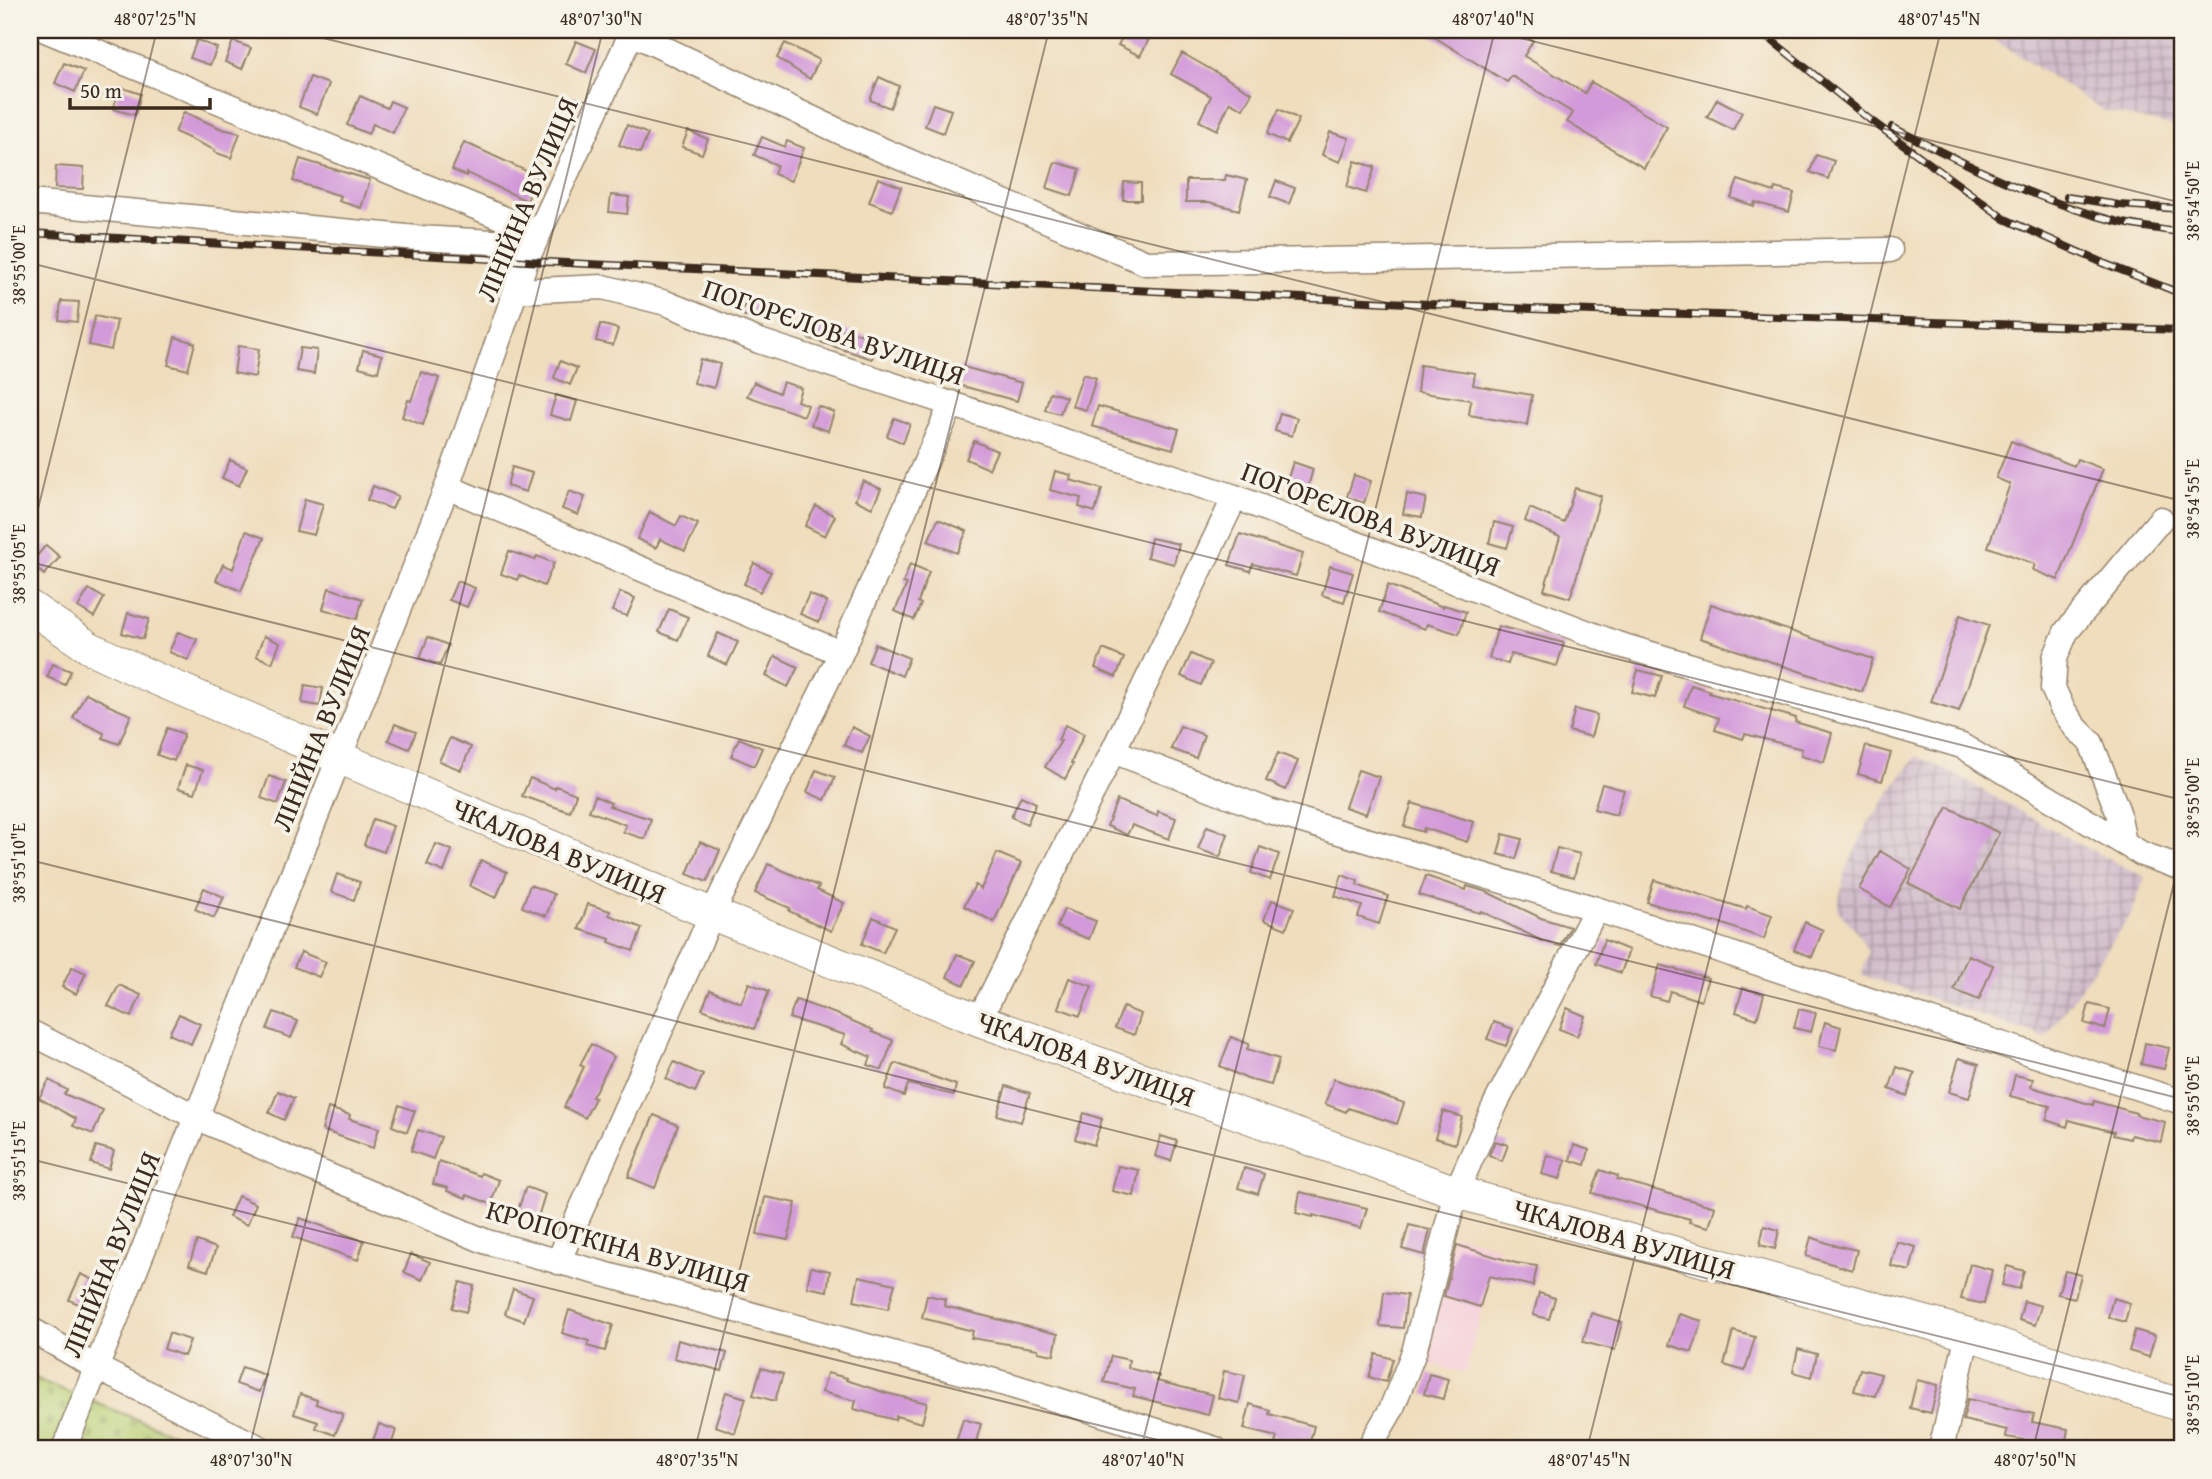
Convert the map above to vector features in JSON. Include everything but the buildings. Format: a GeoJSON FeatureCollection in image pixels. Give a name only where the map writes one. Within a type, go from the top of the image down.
{"type":"FeatureCollection","features":[{"type":"Feature","properties":{"kind":"main road","name":"ЧКАЛОВА ВУЛИЦЯ"},"geometry":{"type":"LineString","coordinates":[[30,607],[90,648],[340,758],[712,914],[979,1020],[1456,1192],[1968,1334],[2182,1406]]}},
{"type":"Feature","properties":{"kind":"street"},"geometry":{"type":"LineString","coordinates":[[45,30],[537,238]]}},
{"type":"Feature","properties":{"kind":"street"},"geometry":{"type":"LineString","coordinates":[[630,31],[845,134],[1146,263],[1890,250]]}},
{"type":"Feature","properties":{"kind":"street","name":"ЛІНІЙНА ВУЛИЦЯ"},"geometry":{"type":"LineString","coordinates":[[64,1449],[447,487],[516,290],[630,31]]}},
{"type":"Feature","properties":{"kind":"street"},"geometry":{"type":"LineString","coordinates":[[30,202],[417,238],[537,238]]}},
{"type":"Feature","properties":{"kind":"street","name":"ПОГОРЄЛОВА ВУЛИЦЯ"},"geometry":{"type":"LineString","coordinates":[[516,290],[603,287],[666,303],[759,341],[1235,497],[1618,644],[1962,746],[2142,854],[2182,868]]}},
{"type":"Feature","properties":{"kind":"street"},"geometry":{"type":"LineString","coordinates":[[558,1262],[712,914],[841,653],[952,403]]}},
{"type":"Feature","properties":{"kind":"street"},"geometry":{"type":"LineString","coordinates":[[447,487],[841,653]]}},
{"type":"Feature","properties":{"kind":"street"},"geometry":{"type":"LineString","coordinates":[[979,1020],[1235,497]]}},
{"type":"Feature","properties":{"kind":"street"},"geometry":{"type":"LineString","coordinates":[[2124,843],[2118,812],[2091,743],[2075,727],[2053,688],[2055,658],[2066,632],[2161,519]]}},
{"type":"Feature","properties":{"kind":"street"},"geometry":{"type":"LineString","coordinates":[[1113,751],[1269,811],[1596,909],[2182,1102]]}},
{"type":"Feature","properties":{"kind":"street"},"geometry":{"type":"LineString","coordinates":[[1368,1449],[1391,1410],[1414,1352],[1456,1192],[1495,1105],[1596,909]]}},
{"type":"Feature","properties":{"kind":"street","name":"КРОПОТКІНА ВУЛИЦЯ"},"geometry":{"type":"LineString","coordinates":[[30,1032],[196,1116],[310,1168],[487,1242],[1009,1385],[1215,1449]]}},
{"type":"Feature","properties":{"kind":"street"},"geometry":{"type":"LineString","coordinates":[[30,1329],[97,1368],[262,1449]]}},
{"type":"Feature","properties":{"kind":"street"},"geometry":{"type":"LineString","coordinates":[[1941,1449],[1968,1334]]}},
{"type":"Feature","properties":{"kind":"shaded area"},"geometry":{"type":"Polygon","coordinates":[[[1979,30],[2182,30],[2182,128],[2104,111],[1979,30]]]}},
{"type":"Feature","properties":{"kind":"shaded area"},"geometry":{"type":"Polygon","coordinates":[[[1916,756],[2145,877],[2132,913],[2046,1038],[1862,975],[1868,952],[1857,932],[1837,909],[1845,872],[1868,823],[1916,756]]]}},
{"type":"Feature","properties":{"kind":"shaded area"},"geometry":{"type":"Polygon","coordinates":[[[1453,1234],[1499,1247],[1465,1373],[1421,1362],[1453,1234]]]}},
{"type":"Feature","properties":{"kind":"green space"},"geometry":{"type":"Polygon","coordinates":[[[30,1375],[43,1382],[212,1449],[30,1449],[30,1375]]]}},
{"type":"Feature","properties":{"kind":"railway"},"geometry":{"type":"LineString","coordinates":[[1759,30],[1869,119],[2005,219],[2103,263],[2182,294]]}},
{"type":"Feature","properties":{"kind":"railway"},"geometry":{"type":"LineString","coordinates":[[1892,127],[1974,168],[2061,204],[2119,222],[2182,233]]}},
{"type":"Feature","properties":{"kind":"railway"},"geometry":{"type":"LineString","coordinates":[[2067,197],[2119,205],[2182,209]]}},
{"type":"Feature","properties":{"kind":"railway"},"geometry":{"type":"LineString","coordinates":[[30,233],[526,261],[1532,309],[2182,330]]}}]}
